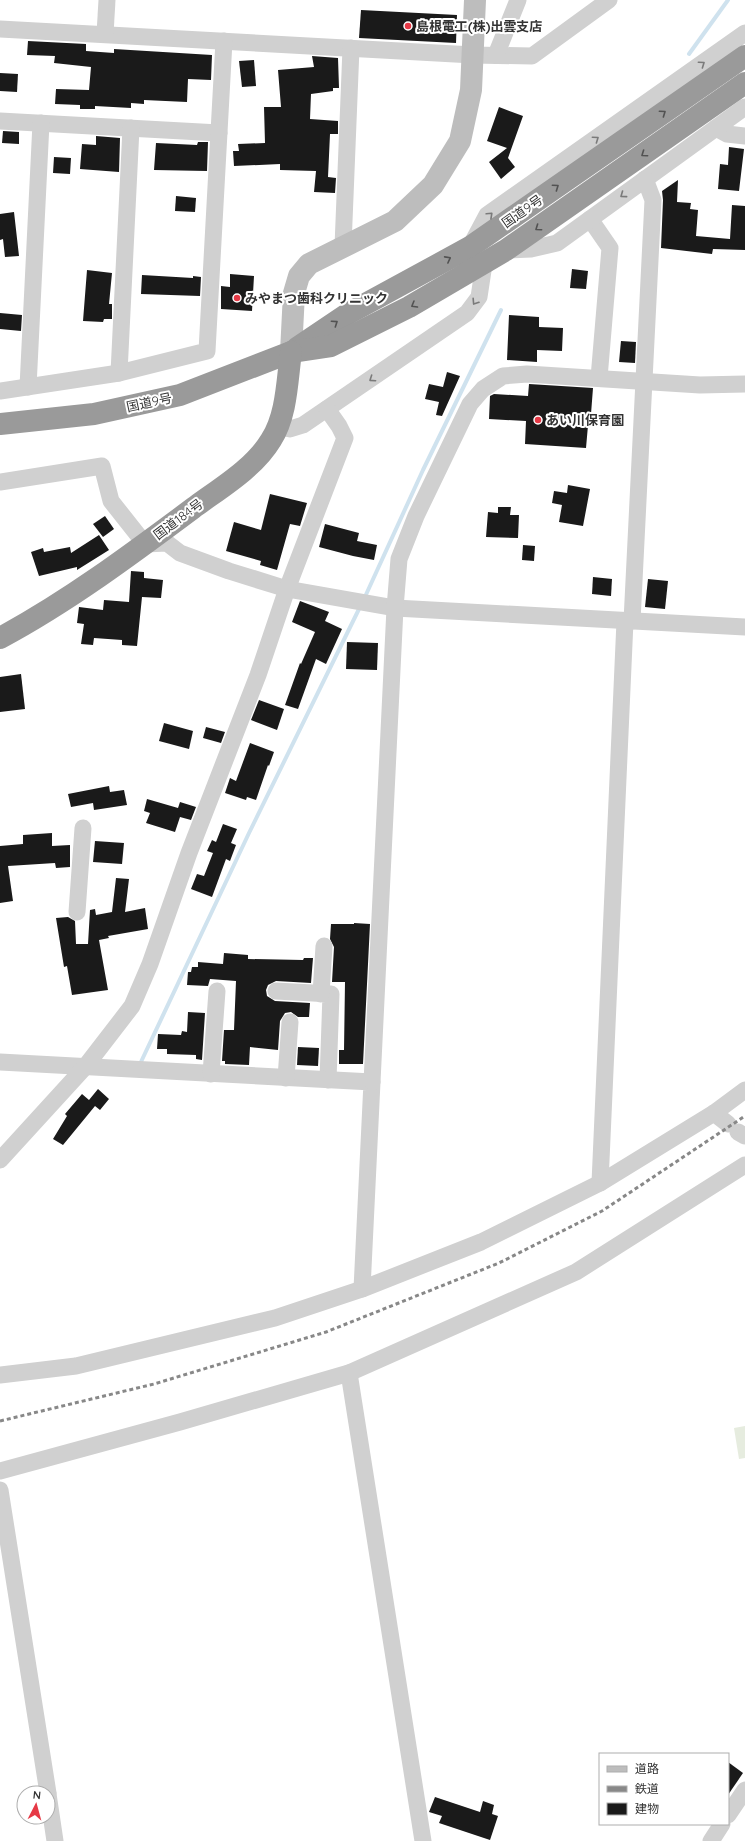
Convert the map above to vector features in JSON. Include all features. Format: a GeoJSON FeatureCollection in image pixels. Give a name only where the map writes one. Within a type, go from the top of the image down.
{"type":"FeatureCollection","features":[{"type":"Feature","properties":{"kind":"highway","name":"国道9号"},"geometry":{"type":"LineString","coordinates":[[291,352],[349,313],[470,247],[745,56]]}},
{"type":"Feature","properties":{"kind":"highway","name":"国道9号"},"geometry":{"type":"LineString","coordinates":[[0,424],[94,414],[180,395],[291,352],[331,346],[409,307],[484,264],[713,118],[745,83]]}},
{"type":"Feature","properties":{"kind":"highway","name":"国道184号"},"geometry":{"type":"LineString","coordinates":[[0,638],[32,621],[145,544],[240,473],[261,453],[279,427],[284,406],[291,352]]}},
{"type":"Feature","properties":{"kind":"street"},"geometry":{"type":"LineString","coordinates":[[106,34],[107,0]]}},
{"type":"Feature","properties":{"kind":"street"},"geometry":{"type":"LineString","coordinates":[[291,352],[294,293],[299,276],[309,264],[395,221],[433,185],[460,141],[471,90],[475,0]]}},
{"type":"Feature","properties":{"kind":"street"},"geometry":{"type":"LineString","coordinates":[[496,55],[518,0]]}},
{"type":"Feature","properties":{"kind":"street"},"geometry":{"type":"LineString","coordinates":[[0,29],[473,55],[532,56],[609,0]]}},
{"type":"Feature","properties":{"kind":"street"},"geometry":{"type":"LineString","coordinates":[[470,247],[487,216],[745,33]]}},
{"type":"Feature","properties":{"kind":"street"},"geometry":{"type":"LineString","coordinates":[[0,391],[119,373],[207,351],[224,41]]}},
{"type":"Feature","properties":{"kind":"street"},"geometry":{"type":"LineString","coordinates":[[343,246],[351,48]]}},
{"type":"Feature","properties":{"kind":"street"},"geometry":{"type":"LineString","coordinates":[[506,250],[531,249],[557,243],[684,151],[713,118],[745,107]]}},
{"type":"Feature","properties":{"kind":"street"},"geometry":{"type":"LineString","coordinates":[[620,143],[638,109]]}},
{"type":"Feature","properties":{"kind":"street"},"geometry":{"type":"LineString","coordinates":[[713,118],[727,134],[745,136]]}},
{"type":"Feature","properties":{"kind":"street"},"geometry":{"type":"LineString","coordinates":[[0,121],[219,133]]}},
{"type":"Feature","properties":{"kind":"street"},"geometry":{"type":"LineString","coordinates":[[28,387],[41,123]]}},
{"type":"Feature","properties":{"kind":"street"},"geometry":{"type":"LineString","coordinates":[[119,373],[132,128]]}},
{"type":"Feature","properties":{"kind":"street"},"geometry":{"type":"LineString","coordinates":[[600,1183],[629,621],[644,381],[653,200],[645,179]]}},
{"type":"Feature","properties":{"kind":"street"},"geometry":{"type":"LineString","coordinates":[[590,219],[610,248],[600,378]]}},
{"type":"Feature","properties":{"kind":"street"},"geometry":{"type":"LineString","coordinates":[[279,427],[290,429],[303,424],[467,313],[479,297],[484,264]]}},
{"type":"Feature","properties":{"kind":"street"},"geometry":{"type":"LineString","coordinates":[[362,1289],[395,608],[399,559],[416,516],[470,404],[483,389],[503,376],[527,374],[700,385],[745,384]]}},
{"type":"Feature","properties":{"kind":"street"},"geometry":{"type":"LineString","coordinates":[[0,1160],[85,1067],[132,1006],[147,971],[258,675],[287,589],[345,438],[339,426],[327,409]]}},
{"type":"Feature","properties":{"kind":"street"},"geometry":{"type":"LineString","coordinates":[[0,482],[102,466],[112,501],[145,544],[166,543],[180,553],[229,571],[287,589],[395,608],[745,627]]}},
{"type":"Feature","properties":{"kind":"street"},"geometry":{"type":"LineString","coordinates":[[77,912],[83,828]]}},
{"type":"Feature","properties":{"kind":"street"},"geometry":{"type":"LineString","coordinates":[[321,994],[324,946]]}},
{"type":"Feature","properties":{"kind":"street"},"geometry":{"type":"LineString","coordinates":[[211,1074],[217,991]]}},
{"type":"Feature","properties":{"kind":"street"},"geometry":{"type":"LineString","coordinates":[[276,992],[331,994],[328,1080]]}},
{"type":"Feature","properties":{"kind":"street"},"geometry":{"type":"LineString","coordinates":[[286,1078],[290,1022]]}},
{"type":"Feature","properties":{"kind":"street"},"geometry":{"type":"LineString","coordinates":[[0,1062],[372,1082]]}},
{"type":"Feature","properties":{"kind":"street"},"geometry":{"type":"LineString","coordinates":[[0,1375],[84,1364],[275,1318],[362,1289],[481,1242],[600,1183],[714,1113],[745,1090]]}},
{"type":"Feature","properties":{"kind":"street"},"geometry":{"type":"LineString","coordinates":[[714,1113],[737,1131]]}},
{"type":"Feature","properties":{"kind":"street"},"geometry":{"type":"LineString","coordinates":[[0,1471],[180,1422],[349,1373],[576,1272],[745,1166]]}},
{"type":"Feature","properties":{"kind":"street"},"geometry":{"type":"LineString","coordinates":[[349,1373],[423,1841]]}},
{"type":"Feature","properties":{"kind":"street"},"geometry":{"type":"LineString","coordinates":[[0,1490],[47,1785]]}},
{"type":"Feature","properties":{"kind":"street"},"geometry":{"type":"LineString","coordinates":[[729,1814],[745,1790]]}},
{"type":"Feature","properties":{"kind":"street"},"geometry":{"type":"LineString","coordinates":[[53,1825],[55,1841]]}},
{"type":"Feature","properties":{"kind":"street"},"geometry":{"type":"LineString","coordinates":[[711,1841],[721,1825]]}},
{"type":"Feature","properties":{"kind":"shaded area"},"geometry":{"type":"Polygon","coordinates":[[[745,1426],[745,1458],[739,1459],[734,1428],[745,1426]]]}},
{"type":"Feature","properties":{"kind":"building","name":"島根電工(株)出雲支店"},"geometry":{"type":"Polygon","coordinates":[[[361,10],[457,15],[456,43],[359,38],[361,10]]]}},
{"type":"Feature","properties":{"kind":"building"},"geometry":{"type":"Polygon","coordinates":[[[28,41],[86,44],[86,51],[114,53],[114,49],[212,55],[211,80],[188,79],[187,102],[144,100],[144,104],[131,103],[131,108],[95,106],[95,109],[80,109],[80,105],[55,104],[56,89],[89,90],[91,67],[54,63],[55,56],[27,55],[28,41]]]}},
{"type":"Feature","properties":{"kind":"building"},"geometry":{"type":"Polygon","coordinates":[[[312,56],[338,58],[339,88],[333,88],[333,91],[311,94],[310,119],[338,121],[338,134],[330,134],[328,177],[336,178],[335,193],[314,192],[316,171],[280,170],[280,164],[234,166],[233,151],[239,151],[238,144],[265,143],[264,107],[281,107],[278,70],[314,67],[312,56]]]}},
{"type":"Feature","properties":{"kind":"building"},"geometry":{"type":"Polygon","coordinates":[[[254,60],[256,86],[242,87],[239,61],[254,60]]]}},
{"type":"Feature","properties":{"kind":"building"},"geometry":{"type":"Polygon","coordinates":[[[0,73],[18,74],[17,92],[0,91],[0,73]]]}},
{"type":"Feature","properties":{"kind":"building"},"geometry":{"type":"Polygon","coordinates":[[[499,107],[523,116],[508,158],[515,167],[501,179],[489,162],[507,148],[487,141],[499,107]]]}},
{"type":"Feature","properties":{"kind":"building"},"geometry":{"type":"Polygon","coordinates":[[[3,131],[19,132],[19,144],[2,143],[3,131]]]}},
{"type":"Feature","properties":{"kind":"building"},"geometry":{"type":"Polygon","coordinates":[[[96,136],[120,138],[119,172],[80,169],[82,144],[96,145],[96,136]]]}},
{"type":"Feature","properties":{"kind":"building"},"geometry":{"type":"Polygon","coordinates":[[[198,142],[208,142],[207,171],[154,170],[156,143],[197,145],[198,142]]]}},
{"type":"Feature","properties":{"kind":"building"},"geometry":{"type":"Polygon","coordinates":[[[729,147],[744,149],[739,191],[718,189],[720,164],[728,165],[729,147]]]}},
{"type":"Feature","properties":{"kind":"building"},"geometry":{"type":"Polygon","coordinates":[[[54,157],[71,158],[70,174],[53,173],[54,157]]]}},
{"type":"Feature","properties":{"kind":"building"},"geometry":{"type":"Polygon","coordinates":[[[678,180],[677,202],[691,203],[690,209],[698,210],[696,236],[730,239],[732,205],[745,206],[745,250],[713,249],[712,254],[661,248],[662,191],[678,180]]]}},
{"type":"Feature","properties":{"kind":"building"},"geometry":{"type":"Polygon","coordinates":[[[176,196],[196,198],[195,212],[175,211],[176,196]]]}},
{"type":"Feature","properties":{"kind":"building"},"geometry":{"type":"Polygon","coordinates":[[[14,212],[19,256],[5,257],[3,239],[0,240],[0,214],[14,212]]]}},
{"type":"Feature","properties":{"kind":"building"},"geometry":{"type":"Polygon","coordinates":[[[572,269],[588,271],[586,289],[570,288],[572,269]]]}},
{"type":"Feature","properties":{"kind":"building"},"geometry":{"type":"Polygon","coordinates":[[[87,270],[112,273],[109,304],[112,304],[112,319],[104,319],[103,322],[83,321],[87,270]]]}},
{"type":"Feature","properties":{"kind":"building","name":"みやまつ歯科クリニック"},"geometry":{"type":"Polygon","coordinates":[[[230,274],[254,276],[252,311],[221,309],[221,286],[230,287],[230,274]]]}},
{"type":"Feature","properties":{"kind":"building"},"geometry":{"type":"Polygon","coordinates":[[[142,275],[193,278],[193,276],[201,277],[200,296],[141,294],[142,275]]]}},
{"type":"Feature","properties":{"kind":"building"},"geometry":{"type":"Polygon","coordinates":[[[0,313],[22,315],[21,331],[0,329],[0,313]]]}},
{"type":"Feature","properties":{"kind":"building"},"geometry":{"type":"Polygon","coordinates":[[[509,315],[539,317],[539,327],[563,328],[562,351],[537,350],[537,362],[507,360],[509,315]]]}},
{"type":"Feature","properties":{"kind":"building"},"geometry":{"type":"Polygon","coordinates":[[[621,341],[636,342],[635,363],[619,362],[621,341]]]}},
{"type":"Feature","properties":{"kind":"building"},"geometry":{"type":"Polygon","coordinates":[[[447,372],[460,376],[442,416],[436,415],[439,402],[425,399],[429,384],[443,387],[447,372]]]}},
{"type":"Feature","properties":{"kind":"building","name":"あい川保育園"},"geometry":{"type":"Polygon","coordinates":[[[529,384],[593,388],[586,448],[525,444],[526,421],[489,419],[490,396],[494,394],[528,396],[529,384]]]}},
{"type":"Feature","properties":{"kind":"building"},"geometry":{"type":"Polygon","coordinates":[[[568,485],[590,489],[583,526],[559,522],[562,505],[552,503],[554,491],[567,493],[568,485]]]}},
{"type":"Feature","properties":{"kind":"building"},"geometry":{"type":"Polygon","coordinates":[[[270,494],[307,503],[300,526],[290,524],[277,570],[260,565],[261,561],[226,551],[234,522],[261,530],[270,494]]]}},
{"type":"Feature","properties":{"kind":"building"},"geometry":{"type":"Polygon","coordinates":[[[498,507],[511,507],[510,515],[519,515],[518,538],[486,537],[488,512],[498,513],[498,507]]]}},
{"type":"Feature","properties":{"kind":"building"},"geometry":{"type":"Polygon","coordinates":[[[105,516],[114,529],[103,537],[93,524],[105,516]]]}},
{"type":"Feature","properties":{"kind":"building"},"geometry":{"type":"Polygon","coordinates":[[[325,524],[359,533],[357,541],[377,545],[374,560],[319,547],[325,524]]]}},
{"type":"Feature","properties":{"kind":"building"},"geometry":{"type":"Polygon","coordinates":[[[99,535],[109,550],[77,570],[77,567],[39,576],[31,552],[43,548],[44,552],[70,547],[71,553],[99,535]]]}},
{"type":"Feature","properties":{"kind":"building"},"geometry":{"type":"Polygon","coordinates":[[[523,545],[535,546],[534,561],[522,560],[523,545]]]}},
{"type":"Feature","properties":{"kind":"building"},"geometry":{"type":"Polygon","coordinates":[[[131,571],[144,572],[144,578],[163,580],[161,598],[142,597],[137,646],[122,645],[122,640],[94,638],[93,645],[81,644],[84,624],[77,623],[79,607],[103,610],[104,600],[129,602],[131,571]]]}},
{"type":"Feature","properties":{"kind":"building"},"geometry":{"type":"Polygon","coordinates":[[[593,577],[612,579],[611,596],[592,594],[593,577]]]}},
{"type":"Feature","properties":{"kind":"building"},"geometry":{"type":"Polygon","coordinates":[[[648,579],[668,581],[665,609],[645,607],[648,579]]]}},
{"type":"Feature","properties":{"kind":"building"},"geometry":{"type":"Polygon","coordinates":[[[300,601],[329,612],[325,621],[342,629],[326,664],[316,659],[298,709],[285,705],[300,663],[301,664],[315,632],[292,622],[300,601]]]}},
{"type":"Feature","properties":{"kind":"building"},"geometry":{"type":"Polygon","coordinates":[[[347,642],[378,643],[377,670],[346,669],[347,642]]]}},
{"type":"Feature","properties":{"kind":"building"},"geometry":{"type":"Polygon","coordinates":[[[21,674],[25,709],[0,712],[0,677],[21,674]]]}},
{"type":"Feature","properties":{"kind":"building"},"geometry":{"type":"Polygon","coordinates":[[[259,700],[284,709],[277,730],[251,720],[259,700]]]}},
{"type":"Feature","properties":{"kind":"building"},"geometry":{"type":"Polygon","coordinates":[[[164,723],[193,731],[189,749],[159,741],[164,723]]]}},
{"type":"Feature","properties":{"kind":"building"},"geometry":{"type":"Polygon","coordinates":[[[206,727],[225,732],[221,743],[203,738],[206,727]]]}},
{"type":"Feature","properties":{"kind":"building"},"geometry":{"type":"Polygon","coordinates":[[[250,743],[274,752],[256,800],[247,797],[246,800],[225,793],[230,778],[236,781],[250,743]]]}},
{"type":"Feature","properties":{"kind":"building"},"geometry":{"type":"Polygon","coordinates":[[[109,786],[110,792],[124,790],[127,805],[94,810],[93,803],[71,807],[68,794],[109,786]]]}},
{"type":"Feature","properties":{"kind":"building"},"geometry":{"type":"Polygon","coordinates":[[[147,799],[178,808],[180,802],[196,807],[191,820],[180,817],[175,832],[146,823],[150,813],[144,811],[147,799]]]}},
{"type":"Feature","properties":{"kind":"building"},"geometry":{"type":"Polygon","coordinates":[[[223,824],[237,829],[231,843],[236,845],[230,861],[226,859],[212,897],[191,889],[197,874],[204,876],[213,853],[207,851],[212,840],[216,842],[223,824]]]}},
{"type":"Feature","properties":{"kind":"building"},"geometry":{"type":"Polygon","coordinates":[[[52,833],[52,846],[70,845],[70,867],[56,868],[55,863],[8,866],[13,901],[0,903],[0,846],[23,844],[23,835],[52,833]]]}},
{"type":"Feature","properties":{"kind":"building"},"geometry":{"type":"Polygon","coordinates":[[[95,841],[124,843],[122,864],[93,862],[95,841]]]}},
{"type":"Feature","properties":{"kind":"building"},"geometry":{"type":"Polygon","coordinates":[[[116,878],[129,879],[125,912],[145,908],[148,929],[108,936],[109,938],[99,940],[108,990],[72,995],[67,966],[64,967],[56,918],[68,917],[75,921],[76,944],[88,944],[90,910],[95,909],[96,915],[112,912],[116,878]]]}},
{"type":"Feature","properties":{"kind":"building"},"geometry":{"type":"Polygon","coordinates":[[[331,924],[370,924],[363,1064],[339,1064],[339,1050],[344,1050],[345,982],[332,982],[334,947],[330,939],[331,924]]]}},
{"type":"Feature","properties":{"kind":"building"},"geometry":{"type":"Polygon","coordinates":[[[224,953],[248,955],[248,959],[303,960],[304,958],[313,958],[311,983],[276,981],[268,985],[266,990],[267,996],[275,1001],[310,1003],[309,1017],[298,1017],[291,1012],[285,1013],[280,1021],[278,1050],[250,1047],[249,1065],[225,1064],[225,1061],[222,1061],[224,1030],[234,1030],[236,981],[210,979],[208,986],[187,985],[188,972],[191,972],[192,967],[198,967],[198,962],[223,964],[224,953]]]}},
{"type":"Feature","properties":{"kind":"building"},"geometry":{"type":"Polygon","coordinates":[[[188,1012],[205,1013],[202,1060],[196,1059],[196,1055],[167,1054],[167,1049],[157,1049],[158,1034],[181,1035],[182,1031],[187,1032],[188,1012]]]}},
{"type":"Feature","properties":{"kind":"building"},"geometry":{"type":"Polygon","coordinates":[[[298,1047],[319,1048],[318,1066],[297,1065],[298,1047]]]}},
{"type":"Feature","properties":{"kind":"building"},"geometry":{"type":"Polygon","coordinates":[[[98,1089],[109,1099],[100,1110],[95,1106],[63,1145],[53,1139],[67,1116],[65,1114],[82,1094],[89,1100],[98,1089]]]}},
{"type":"Feature","properties":{"kind":"building"},"geometry":{"type":"Polygon","coordinates":[[[729,1763],[743,1773],[729,1794],[729,1763]]]}},
{"type":"Feature","properties":{"kind":"building"},"geometry":{"type":"Polygon","coordinates":[[[435,1797],[480,1812],[483,1801],[494,1805],[492,1814],[498,1816],[490,1840],[439,1823],[442,1816],[429,1812],[435,1797]]]}},
{"type":"Feature","properties":{"kind":"waterway"},"geometry":{"type":"LineString","coordinates":[[689,54],[728,0]]}},
{"type":"Feature","properties":{"kind":"waterway"},"geometry":{"type":"LineString","coordinates":[[364,599],[423,470],[501,310]]}},
{"type":"Feature","properties":{"kind":"waterway"},"geometry":{"type":"LineString","coordinates":[[138,1064],[140,1064],[249,833],[360,607]]}},
{"type":"Feature","properties":{"kind":"railway"},"geometry":{"type":"LineString","coordinates":[[0,1421],[154,1384],[326,1332],[499,1263],[602,1211],[745,1116]]}},
{"type":"Feature","properties":{"kind":"place","name":"島根電工(株)出雲支店"},"geometry":{"type":"Point","coordinates":[408,26]}},
{"type":"Feature","properties":{"kind":"place","name":"みやまつ歯科クリニック"},"geometry":{"type":"Point","coordinates":[237,298]}},
{"type":"Feature","properties":{"kind":"place","name":"あい川保育園"},"geometry":{"type":"Point","coordinates":[538,420]}}]}
